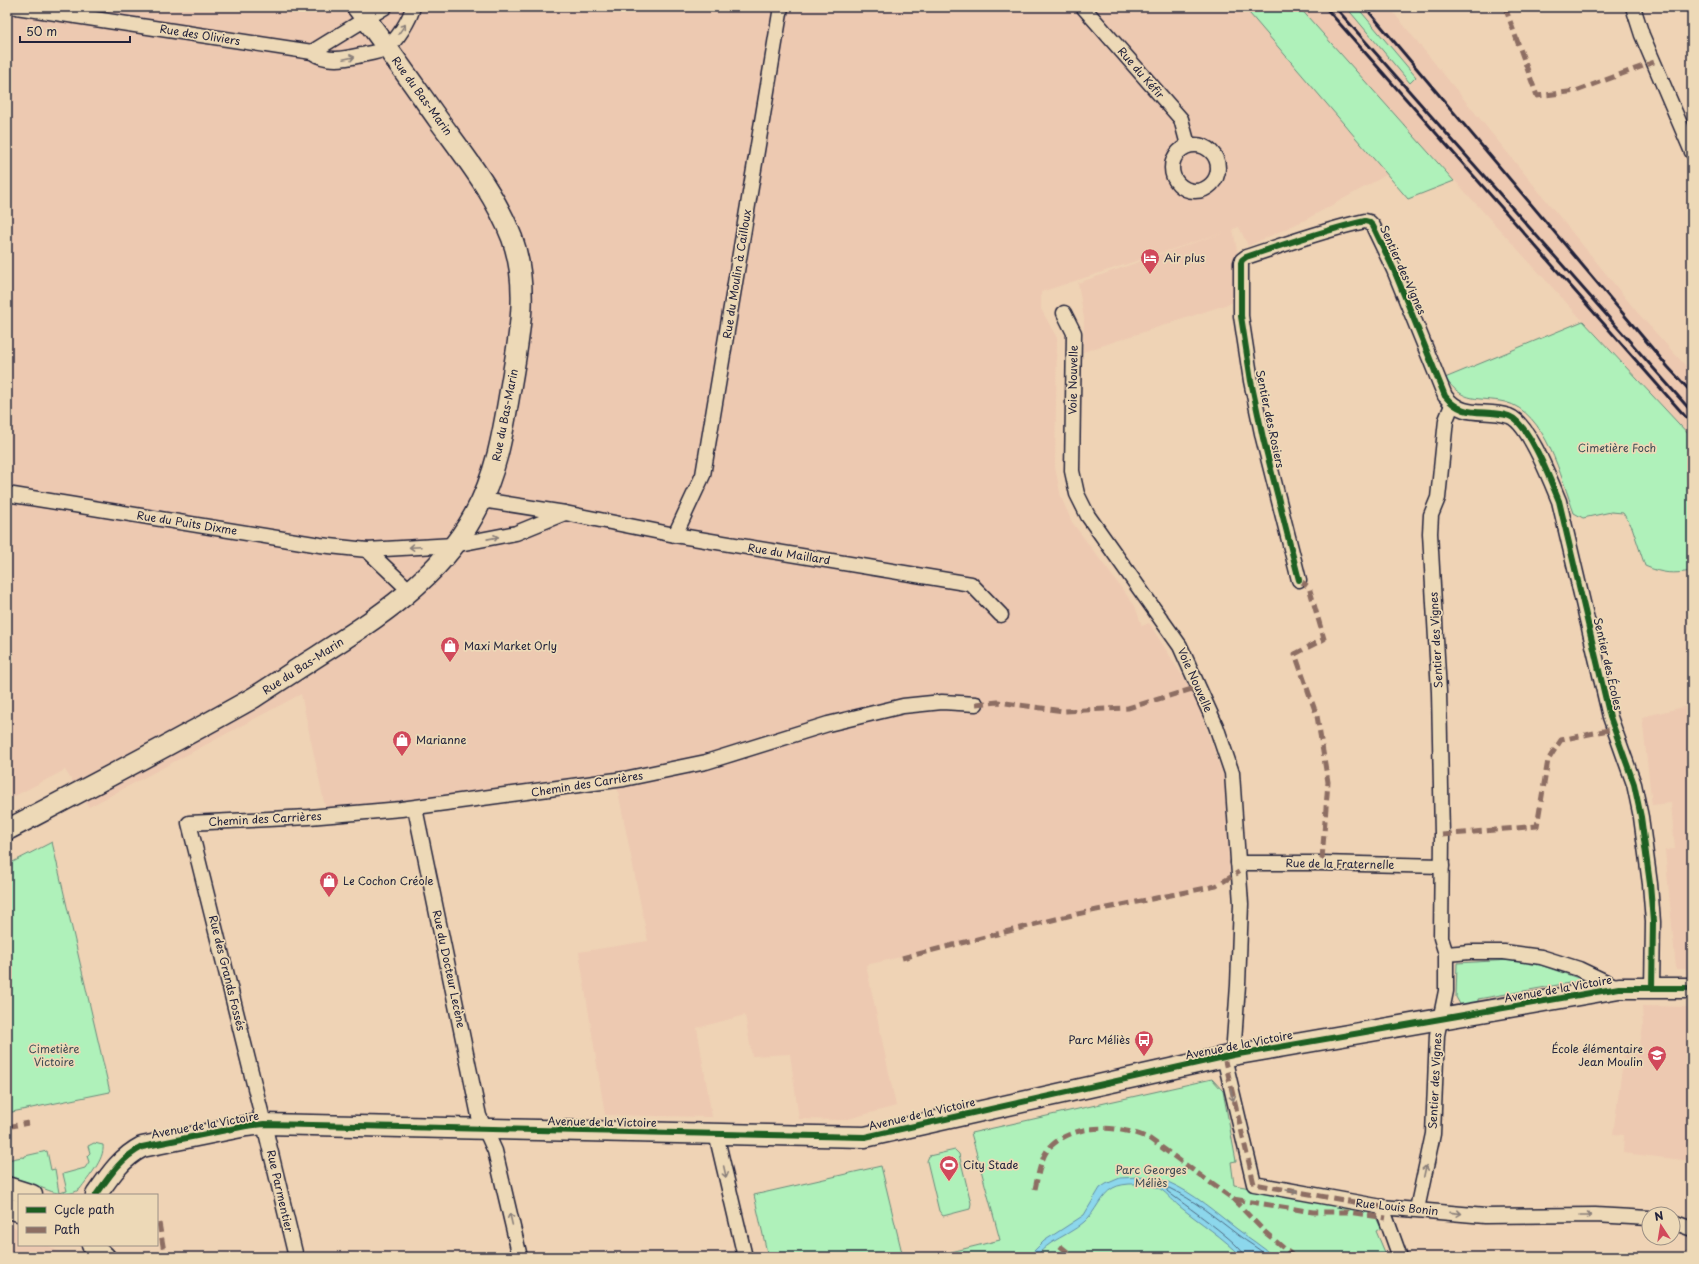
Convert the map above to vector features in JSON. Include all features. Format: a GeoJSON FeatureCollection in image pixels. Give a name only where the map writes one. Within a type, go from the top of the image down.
{"type":"FeatureCollection","features":[{"type":"Feature","properties":{"kind":"street","name":"Rue des Oliviers"},"geometry":{"type":"LineString","coordinates":[[16,7],[312,52],[323,58],[338,60],[387,48]]}},
{"type":"Feature","properties":{"kind":"street"},"geometry":{"type":"LineString","coordinates":[[312,52],[362,13],[386,7]]}},
{"type":"Feature","properties":{"kind":"street"},"geometry":{"type":"LineString","coordinates":[[387,48],[405,25],[413,7]]}},
{"type":"Feature","properties":{"kind":"street","name":"Rue du Moulin à Cailloux"},"geometry":{"type":"LineString","coordinates":[[675,535],[704,475],[781,7]]}},
{"type":"Feature","properties":{"kind":"street","name":"Rue du Kéfir"},"geometry":{"type":"LineString","coordinates":[[1083,7],[1181,119],[1188,145]]}},
{"type":"Feature","properties":{"kind":"street"},"geometry":{"type":"LineString","coordinates":[[1633,7],[1642,35],[1692,152]]}},
{"type":"Feature","properties":{"kind":"street","name":"Rue du Bas-Marin"},"geometry":{"type":"LineString","coordinates":[[7,830],[255,696],[359,630],[410,591],[454,545],[473,517],[482,500],[494,471],[502,442],[519,339],[523,299],[517,255],[505,222],[489,193],[362,13]]}},
{"type":"Feature","properties":{"kind":"street","name":"Sentier des Vignes"},"geometry":{"type":"LineString","coordinates":[[1242,260],[1246,257],[1327,230],[1365,221],[1369,222],[1373,226],[1394,270],[1444,396],[1452,405],[1446,420],[1438,498],[1431,515],[1430,533],[1439,692],[1442,866],[1441,938],[1446,954],[1446,991],[1437,1035],[1433,1134],[1417,1209]]}},
{"type":"Feature","properties":{"kind":"street","name":"Sentier des Rosiers"},"geometry":{"type":"LineString","coordinates":[[1242,260],[1241,316],[1251,381],[1262,438],[1299,580]]}},
{"type":"Feature","properties":{"kind":"street","name":"Voie Nouvelle"},"geometry":{"type":"LineString","coordinates":[[1064,313],[1074,333],[1072,471],[1077,494],[1088,516],[1180,646],[1216,726],[1232,772],[1241,904],[1238,985],[1229,1056]]}},
{"type":"Feature","properties":{"kind":"street","name":"Sentier des Écoles"},"geometry":{"type":"LineString","coordinates":[[1452,405],[1464,410],[1509,416],[1517,421],[1527,432],[1559,501],[1610,717],[1634,784],[1641,817],[1651,899],[1653,930],[1652,988]]}},
{"type":"Feature","properties":{"kind":"street","name":"Rue du Puits Dixme"},"geometry":{"type":"LineString","coordinates":[[7,494],[320,545],[367,550],[454,545]]}},
{"type":"Feature","properties":{"kind":"street","name":"Rue du Maillard"},"geometry":{"type":"LineString","coordinates":[[482,500],[565,513],[675,535],[971,584],[1000,615]]}},
{"type":"Feature","properties":{"kind":"street"},"geometry":{"type":"LineString","coordinates":[[454,545],[516,533],[565,513]]}},
{"type":"Feature","properties":{"kind":"street"},"geometry":{"type":"LineString","coordinates":[[367,550],[410,591]]}},
{"type":"Feature","properties":{"kind":"street","name":"Chemin des Carrières"},"geometry":{"type":"LineString","coordinates":[[189,823],[309,818],[415,808],[624,779],[706,762],[828,724],[902,706],[942,702],[976,704]]}},
{"type":"Feature","properties":{"kind":"street","name":"Rue du Docteur Lecène"},"geometry":{"type":"LineString","coordinates":[[415,808],[480,1116],[495,1151],[520,1257]]}},
{"type":"Feature","properties":{"kind":"street","name":"Rue des Grands Fossés"},"geometry":{"type":"LineString","coordinates":[[189,823],[264,1124]]}},
{"type":"Feature","properties":{"kind":"street","name":"Rue de la Fraternelle"},"geometry":{"type":"LineString","coordinates":[[1238,863],[1320,863],[1442,866]]}},
{"type":"Feature","properties":{"kind":"street"},"geometry":{"type":"LineString","coordinates":[[1446,954],[1504,952],[1542,957],[1579,969],[1619,988]]}},
{"type":"Feature","properties":{"kind":"street","name":"Avenue de la Victoire"},"geometry":{"type":"LineString","coordinates":[[97,1194],[119,1162],[142,1147],[264,1124],[865,1137],[1229,1056],[1619,988],[1692,988]]}},
{"type":"Feature","properties":{"kind":"street","name":"Rue Louis Bonin"},"geometry":{"type":"LineString","coordinates":[[1229,1056],[1254,1184],[1382,1208],[1417,1209],[1485,1216],[1595,1215],[1641,1218]]}},
{"type":"Feature","properties":{"kind":"street","name":"Rue Parmentier"},"geometry":{"type":"LineString","coordinates":[[264,1124],[296,1257]]}},
{"type":"Feature","properties":{"kind":"street"},"geometry":{"type":"LineString","coordinates":[[716,1134],[745,1257]]}},
{"type":"Feature","properties":{"kind":"street"},"geometry":{"type":"LineString","coordinates":[[7,1187],[29,1194]]}},
{"type":"Feature","properties":{"kind":"street"},"geometry":{"type":"LineString","coordinates":[[7,1208],[18,1211]]}},
{"type":"Feature","properties":{"kind":"street"},"geometry":{"type":"LineString","coordinates":[[1382,1208],[1400,1257]]}},
{"type":"Feature","properties":{"kind":"street"},"geometry":{"type":"LineString","coordinates":[[1681,1225],[1692,1229]]}},
{"type":"Feature","properties":{"kind":"street"},"geometry":{"type":"LineString","coordinates":[[93,1246],[105,1257]]}},
{"type":"Feature","properties":{"kind":"shaded area"},"geometry":{"type":"Polygon","coordinates":[[[7,7],[1389,7],[1637,312],[1692,373],[1692,438],[1427,150],[1390,173],[1305,220],[1248,246],[1239,227],[1233,229],[1239,261],[1237,301],[1083,352],[1084,319],[1078,283],[1225,232],[1041,292],[1041,309],[1057,338],[1055,467],[1061,497],[1072,522],[1135,606],[1142,626],[1149,623],[1194,694],[1224,777],[1230,875],[1215,884],[866,965],[896,1106],[844,1120],[799,1119],[790,1054],[752,1056],[745,1015],[697,1028],[712,1117],[605,1115],[579,952],[648,941],[616,781],[327,816],[301,694],[89,807],[65,770],[7,800],[7,7]]]}},
{"type":"Feature","properties":{"kind":"shaded area"},"geometry":{"type":"Polygon","coordinates":[[[1692,705],[1692,969],[1676,969],[1665,850],[1675,849],[1671,803],[1652,805],[1642,717],[1692,705]]]}},
{"type":"Feature","properties":{"kind":"shaded area","name":"École élémentaire Jean Moulin"},"geometry":{"type":"Polygon","coordinates":[[[1642,1006],[1692,1007],[1692,1161],[1623,1153],[1624,1135],[1613,1134],[1625,1048],[1639,1050],[1643,1026],[1642,1006]]]}},
{"type":"Feature","properties":{"kind":"shaded area"},"geometry":{"type":"Polygon","coordinates":[[[7,1224],[18,1229],[18,1246],[50,1246],[66,1257],[7,1257],[7,1224]]]}},
{"type":"Feature","properties":{"kind":"green space"},"geometry":{"type":"Polygon","coordinates":[[[1244,7],[1299,7],[1454,181],[1408,199],[1244,7]]]}},
{"type":"Feature","properties":{"kind":"green space"},"geometry":{"type":"Polygon","coordinates":[[[1346,7],[1357,7],[1416,77],[1410,83],[1346,7]]]}},
{"type":"Feature","properties":{"kind":"green space","name":"Cimetière Foch"},"geometry":{"type":"Polygon","coordinates":[[[1583,321],[1692,438],[1692,571],[1668,573],[1657,571],[1645,566],[1632,527],[1623,513],[1611,512],[1583,518],[1574,513],[1550,448],[1541,432],[1531,419],[1519,408],[1505,402],[1465,396],[1452,387],[1445,378],[1583,321]]]}},
{"type":"Feature","properties":{"kind":"green space","name":"Cimetière Victoire"},"geometry":{"type":"Polygon","coordinates":[[[52,842],[110,1092],[7,1113],[7,865],[52,842]]]}},
{"type":"Feature","properties":{"kind":"green space"},"geometry":{"type":"Polygon","coordinates":[[[1511,960],[1537,964],[1578,978],[1584,982],[1578,986],[1575,982],[1478,999],[1478,1004],[1461,1006],[1456,997],[1457,963],[1511,960]]]}},
{"type":"Feature","properties":{"kind":"green space","name":"Parc Georges Méliès"},"geometry":{"type":"Polygon","coordinates":[[[1212,1079],[1223,1091],[1236,1161],[1231,1162],[1234,1185],[1373,1211],[1381,1228],[1376,1231],[1387,1257],[952,1257],[951,1252],[1000,1240],[971,1133],[1212,1079]]]}},
{"type":"Feature","properties":{"kind":"green space"},"geometry":{"type":"Polygon","coordinates":[[[94,1143],[103,1145],[99,1162],[80,1189],[74,1192],[61,1194],[7,1177],[7,1160],[22,1157],[24,1158],[25,1156],[47,1151],[51,1170],[55,1169],[59,1193],[67,1191],[63,1174],[85,1168],[89,1162],[87,1156],[90,1153],[88,1146],[94,1143]]]}},
{"type":"Feature","properties":{"kind":"green space","name":"City Stade"},"geometry":{"type":"Polygon","coordinates":[[[955,1150],[959,1154],[971,1203],[970,1209],[943,1216],[939,1211],[927,1161],[929,1156],[955,1150]]]}},
{"type":"Feature","properties":{"kind":"green space"},"geometry":{"type":"Polygon","coordinates":[[[881,1166],[903,1257],[768,1257],[754,1195],[881,1166]]]}},
{"type":"Feature","properties":{"kind":"water"},"geometry":{"type":"Polygon","coordinates":[[[1138,1177],[1168,1182],[1187,1192],[1274,1257],[1242,1257],[1211,1230],[1179,1206],[1166,1193],[1154,1186],[1136,1184],[1117,1186],[1113,1188],[1101,1199],[1088,1218],[1080,1225],[1049,1245],[1035,1257],[1028,1257],[1044,1241],[1084,1215],[1100,1188],[1120,1178],[1138,1177]]]}},
{"type":"Feature","properties":{"kind":"railway"},"geometry":{"type":"LineString","coordinates":[[1325,7],[1692,424]]}},
{"type":"Feature","properties":{"kind":"railway"},"geometry":{"type":"LineString","coordinates":[[1335,7],[1692,412]]}},
{"type":"Feature","properties":{"kind":"railway"},"geometry":{"type":"LineString","coordinates":[[1365,7],[1668,367],[1692,393]]}},
{"type":"Feature","properties":{"kind":"marked path"},"geometry":{"type":"LineString","coordinates":[[1505,7],[1537,96],[1576,91],[1654,62]]}},
{"type":"Feature","properties":{"kind":"marked path"},"geometry":{"type":"LineString","coordinates":[[1299,580],[1309,587],[1324,639],[1295,654],[1317,716],[1328,782],[1322,859],[1320,863]]}},
{"type":"Feature","properties":{"kind":"marked path"},"geometry":{"type":"LineString","coordinates":[[976,704],[998,702],[1063,711],[1128,708],[1199,687]]}},
{"type":"Feature","properties":{"kind":"marked path"},"geometry":{"type":"LineString","coordinates":[[1442,835],[1537,826],[1548,760],[1561,740],[1613,729]]}},
{"type":"Feature","properties":{"kind":"marked path"},"geometry":{"type":"LineString","coordinates":[[902,958],[1072,915],[1216,886],[1239,872]]}},
{"type":"Feature","properties":{"kind":"marked path"},"geometry":{"type":"LineString","coordinates":[[1224,1057],[1254,1184],[1382,1207]]}},
{"type":"Feature","properties":{"kind":"marked path"},"geometry":{"type":"LineString","coordinates":[[7,1127],[28,1123]]}},
{"type":"Feature","properties":{"kind":"marked path"},"geometry":{"type":"LineString","coordinates":[[1035,1189],[1042,1160],[1051,1146],[1062,1138],[1073,1133],[1099,1128],[1113,1129],[1138,1134],[1150,1139],[1233,1199],[1313,1212],[1348,1212],[1386,1218]]}},
{"type":"Feature","properties":{"kind":"marked path"},"geometry":{"type":"LineString","coordinates":[[1233,1199],[1266,1233],[1294,1257]]}},
{"type":"Feature","properties":{"kind":"marked path"},"geometry":{"type":"LineString","coordinates":[[159,1223],[165,1257]]}},
{"type":"Feature","properties":{"kind":"marked path"},"geometry":{"type":"LineString","coordinates":[[1060,1246],[1074,1257]]}},
{"type":"Feature","properties":{"kind":"cycle path"},"geometry":{"type":"LineString","coordinates":[[1299,580],[1263,438],[1251,381],[1241,316],[1241,263],[1246,257],[1320,233],[1365,221],[1369,222],[1373,226],[1394,270],[1445,396],[1452,403],[1467,411],[1500,414],[1509,416],[1517,421],[1532,441],[1559,501],[1610,717],[1634,784],[1641,817],[1650,884],[1653,922],[1652,988]]}},
{"type":"Feature","properties":{"kind":"cycle path"},"geometry":{"type":"LineString","coordinates":[[97,1194],[122,1162],[142,1147],[246,1126],[264,1124],[865,1137],[1233,1055],[1619,988],[1692,988]]}},
{"type":"Feature","properties":{"kind":"place","name":"Air plus"},"geometry":{"type":"Point","coordinates":[1150,275]}},
{"type":"Feature","properties":{"kind":"place","name":"Maxi Market Orly"},"geometry":{"type":"Point","coordinates":[450,663]}},
{"type":"Feature","properties":{"kind":"place","name":"Marianne"},"geometry":{"type":"Point","coordinates":[402,757]}},
{"type":"Feature","properties":{"kind":"place","name":"Le Cochon Créole"},"geometry":{"type":"Point","coordinates":[329,898]}},
{"type":"Feature","properties":{"kind":"place","name":"Parc Méliès"},"geometry":{"type":"Point","coordinates":[1144,1057]}},
{"type":"Feature","properties":{"kind":"place","name":"École élémentaire Jean Moulin"},"geometry":{"type":"Point","coordinates":[1657,1072]}},
{"type":"Feature","properties":{"kind":"place","name":"City Stade"},"geometry":{"type":"Point","coordinates":[949,1182]}}]}
